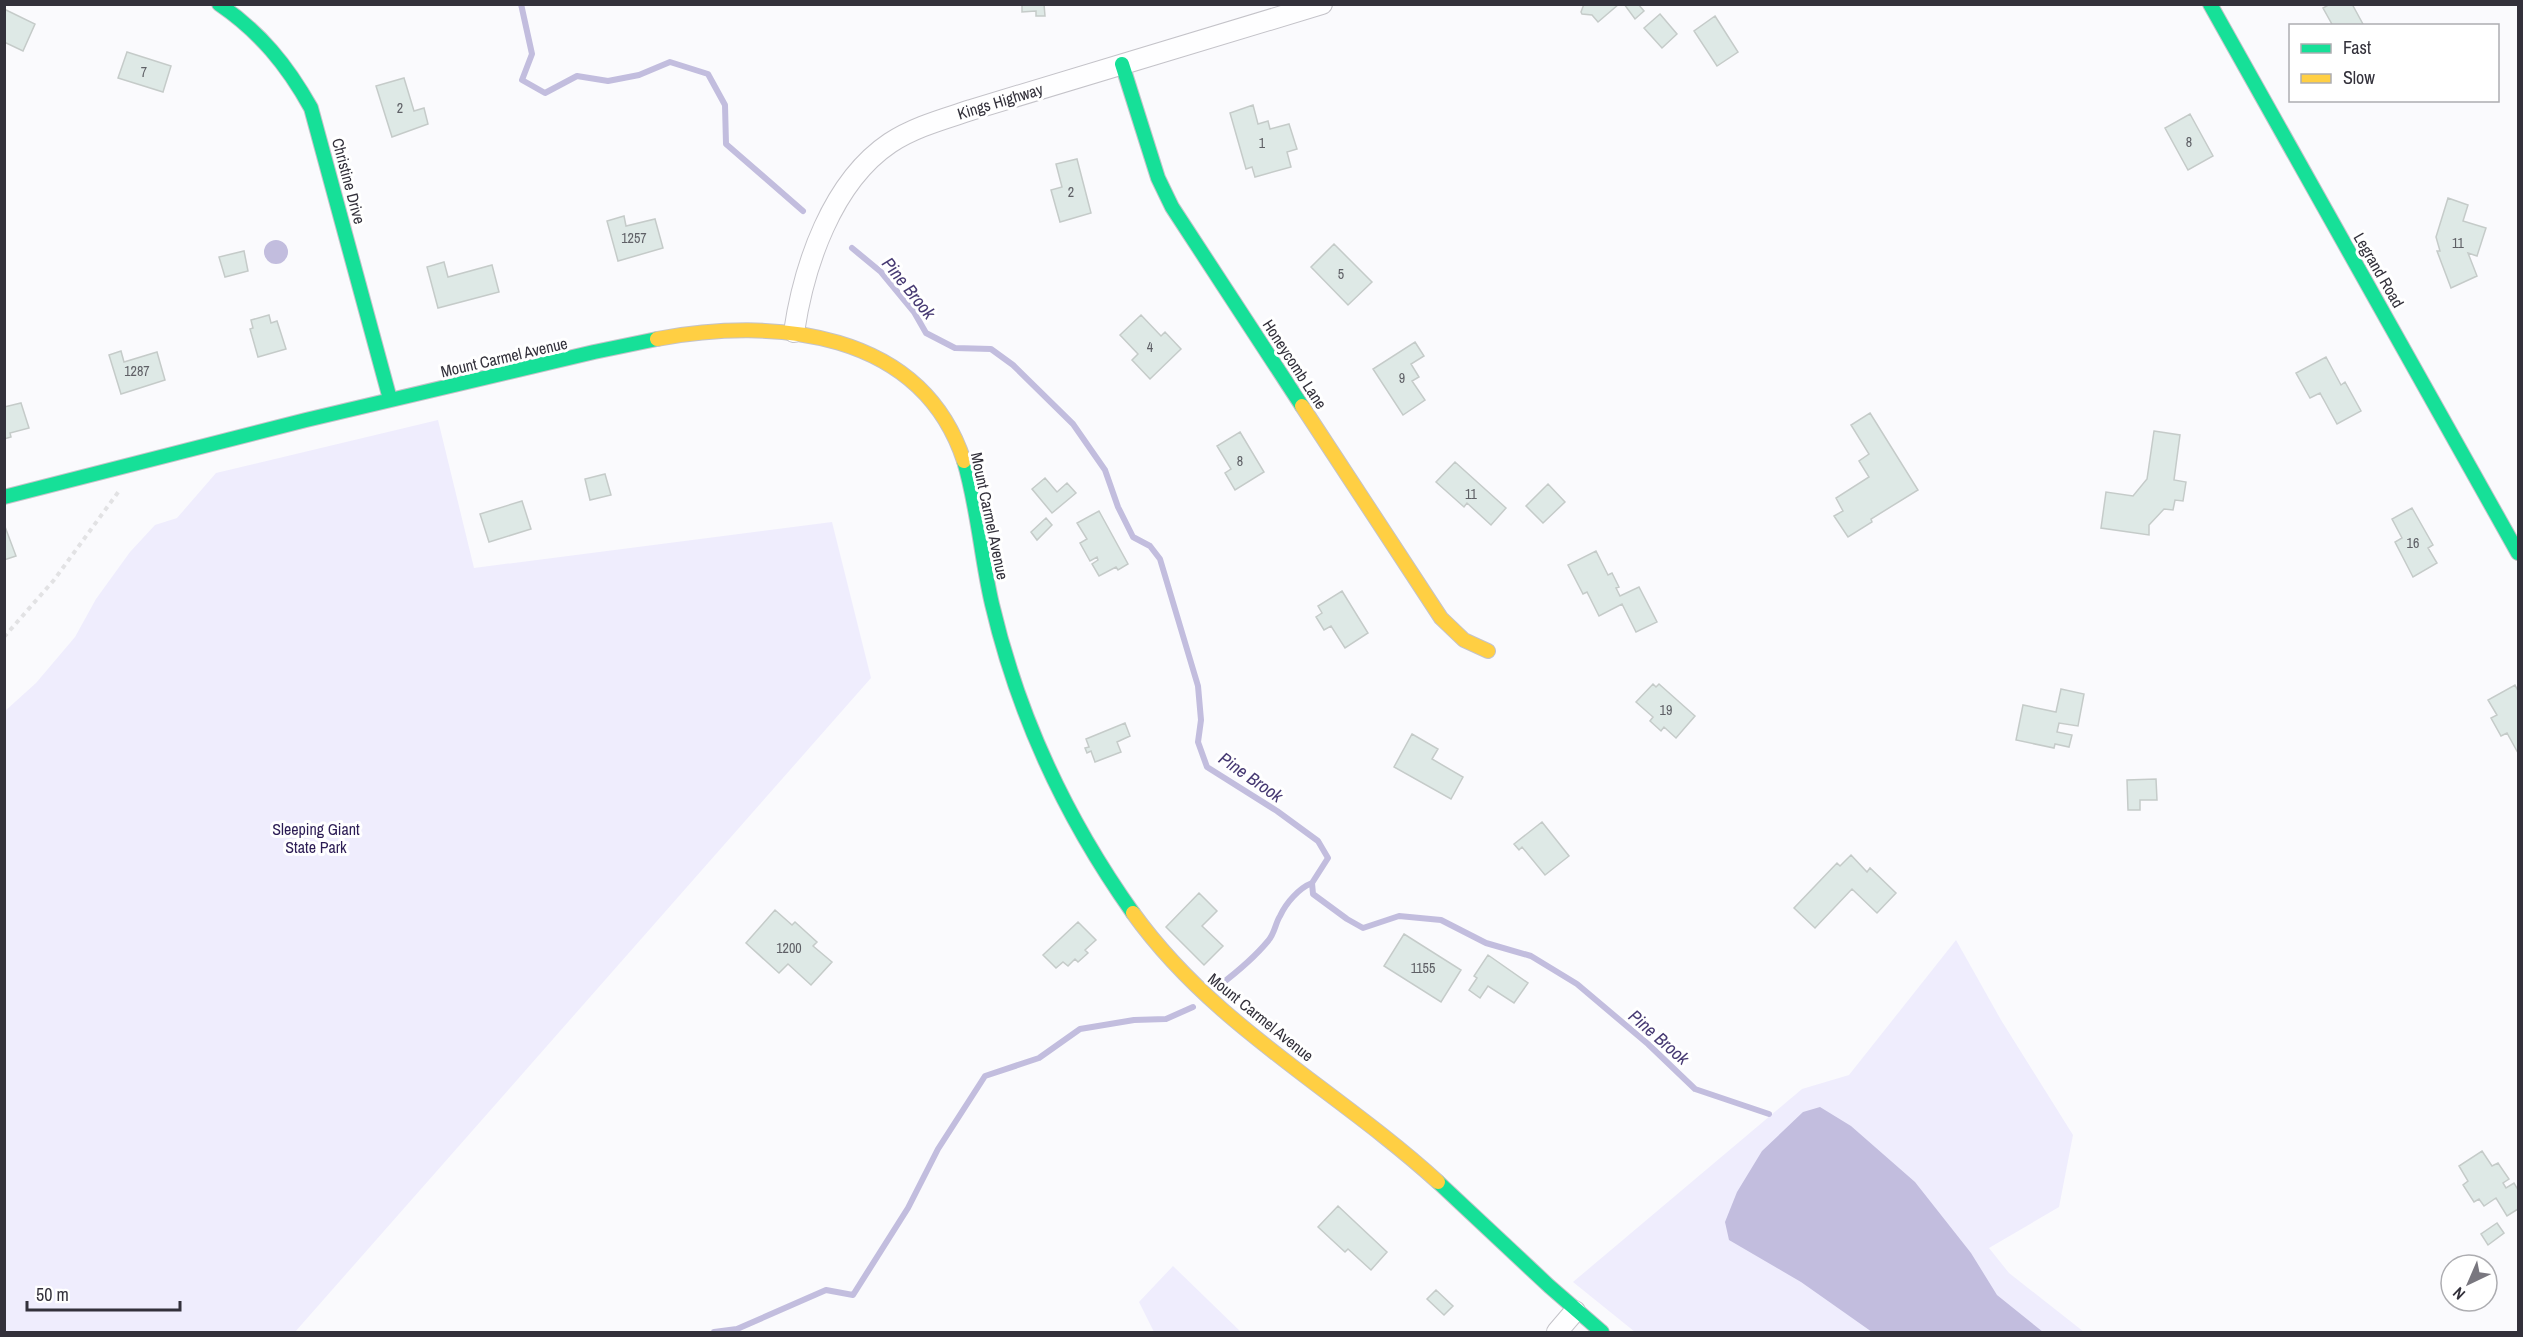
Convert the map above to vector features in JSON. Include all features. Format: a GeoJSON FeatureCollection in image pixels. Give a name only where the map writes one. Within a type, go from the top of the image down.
{"type":"FeatureCollection","features":[{"type":"Feature","properties":{"kind":"main road","name":"Christine Drive"},"geometry":{"type":"LineString","coordinates":[[219,4],[246,22],[271,45],[295,78],[311,108],[390,399]]}},
{"type":"Feature","properties":{"kind":"main road","name":"Legrand Road"},"geometry":{"type":"LineString","coordinates":[[2210,4],[2518,553]]}},
{"type":"Feature","properties":{"kind":"main road","name":"Honeycomb Lane"},"geometry":{"type":"LineString","coordinates":[[1122,64],[1158,178],[1172,207],[1441,618],[1464,640],[1488,651]]}},
{"type":"Feature","properties":{"kind":"main road","name":"Mount Carmel Avenue"},"geometry":{"type":"LineString","coordinates":[[4,497],[390,399],[651,341],[713,332],[752,330],[794,332],[824,338],[898,371],[929,396],[953,432],[965,463],[996,621],[1038,740],[1082,835],[1147,931],[1172,961],[1214,1004],[1363,1117],[1575,1311],[1602,1332]]}},
{"type":"Feature","properties":{"kind":"street","name":"Kings Highway"},"geometry":{"type":"LineString","coordinates":[[794,332],[799,300],[830,217],[852,178],[878,152],[908,133],[937,121],[1322,4]]}},
{"type":"Feature","properties":{"kind":"street"},"geometry":{"type":"LineString","coordinates":[[1557,1332],[1575,1311]]}},
{"type":"Feature","properties":{"kind":"path"},"geometry":{"type":"LineString","coordinates":[[4,637],[54,580],[127,480],[131,464]]}},
{"type":"Feature","properties":{"kind":"green space","name":"Sleeping Giant State Park"},"geometry":{"type":"Polygon","coordinates":[[[438,420],[474,568],[832,522],[871,678],[295,1332],[5,1332],[5,711],[36,683],[75,637],[96,599],[130,552],[155,525],[177,518],[216,473],[438,420]]]}},
{"type":"Feature","properties":{"kind":"green space"},"geometry":{"type":"Polygon","coordinates":[[[1956,940],[2001,1020],[2073,1135],[2059,1207],[1989,1248],[2009,1273],[2084,1332],[1635,1332],[1573,1282],[1802,1089],[1849,1075],[1956,940]]]}},
{"type":"Feature","properties":{"kind":"green space"},"geometry":{"type":"Polygon","coordinates":[[[1173,1266],[1241,1332],[1154,1332],[1139,1302],[1173,1266]]]}},
{"type":"Feature","properties":{"kind":"shaded area"},"geometry":{"type":"Polygon","coordinates":[[[271,240],[281,240],[288,247],[288,257],[281,264],[271,264],[264,257],[264,247],[271,240]]]}},
{"type":"Feature","properties":{"kind":"shaded area"},"geometry":{"type":"Polygon","coordinates":[[[1820,1107],[1851,1126],[1915,1182],[1971,1253],[1997,1295],[2043,1332],[1872,1332],[1801,1282],[1729,1240],[1725,1222],[1737,1192],[1762,1151],[1803,1112],[1820,1107]]]}},
{"type":"Feature","properties":{"kind":"building"},"geometry":{"type":"Polygon","coordinates":[[[1022,4],[1044,4],[1045,16],[1036,16],[1036,11],[1022,12],[1022,4]]]}},
{"type":"Feature","properties":{"kind":"building"},"geometry":{"type":"Polygon","coordinates":[[[1584,4],[1619,4],[1598,22],[1592,15],[1582,14],[1584,4]]]}},
{"type":"Feature","properties":{"kind":"building"},"geometry":{"type":"Polygon","coordinates":[[[1624,4],[1638,4],[1644,11],[1635,19],[1624,4]]]}},
{"type":"Feature","properties":{"kind":"building"},"geometry":{"type":"Polygon","coordinates":[[[2330,4],[2352,4],[2363,24],[2332,24],[2323,8],[2330,4]]]}},
{"type":"Feature","properties":{"kind":"building"},"geometry":{"type":"Polygon","coordinates":[[[4,9],[35,24],[23,51],[4,42],[4,9]]]}},
{"type":"Feature","properties":{"kind":"building"},"geometry":{"type":"Polygon","coordinates":[[[1660,14],[1677,34],[1662,48],[1644,28],[1660,14]]]}},
{"type":"Feature","properties":{"kind":"building"},"geometry":{"type":"Polygon","coordinates":[[[1715,16],[1738,52],[1717,66],[1694,31],[1715,16]]]}},
{"type":"Feature","properties":{"kind":"building"},"geometry":{"type":"Polygon","coordinates":[[[127,52],[171,66],[163,92],[118,78],[127,52]]]}},
{"type":"Feature","properties":{"kind":"building"},"geometry":{"type":"Polygon","coordinates":[[[404,78],[414,111],[424,108],[428,124],[392,137],[376,86],[404,78]]]}},
{"type":"Feature","properties":{"kind":"building"},"geometry":{"type":"Polygon","coordinates":[[[1253,105],[1258,124],[1268,121],[1270,129],[1289,124],[1297,149],[1287,152],[1291,167],[1255,177],[1252,167],[1246,169],[1230,113],[1253,105]]]}},
{"type":"Feature","properties":{"kind":"building"},"geometry":{"type":"Polygon","coordinates":[[[2190,114],[2213,156],[2188,170],[2165,128],[2190,114]]]}},
{"type":"Feature","properties":{"kind":"building"},"geometry":{"type":"Polygon","coordinates":[[[1077,159],[1091,213],[1060,222],[1051,190],[1062,187],[1056,164],[1077,159]]]}},
{"type":"Feature","properties":{"kind":"building"},"geometry":{"type":"Polygon","coordinates":[[[2448,198],[2468,205],[2463,221],[2486,228],[2477,256],[2468,253],[2477,276],[2451,288],[2437,251],[2440,251],[2436,237],[2448,198]]]}},
{"type":"Feature","properties":{"kind":"building"},"geometry":{"type":"Polygon","coordinates":[[[624,216],[626,226],[655,219],[663,248],[618,261],[607,221],[624,216]]]}},
{"type":"Feature","properties":{"kind":"building"},"geometry":{"type":"Polygon","coordinates":[[[1334,244],[1372,282],[1348,305],[1311,267],[1334,244]]]}},
{"type":"Feature","properties":{"kind":"building"},"geometry":{"type":"Polygon","coordinates":[[[244,251],[248,271],[225,277],[219,257],[244,251]]]}},
{"type":"Feature","properties":{"kind":"building"},"geometry":{"type":"Polygon","coordinates":[[[444,262],[448,277],[492,265],[499,292],[438,308],[427,267],[444,262]]]}},
{"type":"Feature","properties":{"kind":"building"},"geometry":{"type":"Polygon","coordinates":[[[269,315],[271,323],[277,321],[286,349],[258,357],[250,329],[253,328],[251,320],[269,315]]]}},
{"type":"Feature","properties":{"kind":"building"},"geometry":{"type":"Polygon","coordinates":[[[1141,315],[1161,336],[1165,332],[1181,349],[1150,379],[1132,360],[1138,354],[1120,335],[1141,315]]]}},
{"type":"Feature","properties":{"kind":"building"},"geometry":{"type":"Polygon","coordinates":[[[1415,342],[1424,356],[1411,364],[1419,377],[1412,381],[1425,400],[1403,415],[1373,369],[1415,342]]]}},
{"type":"Feature","properties":{"kind":"building"},"geometry":{"type":"Polygon","coordinates":[[[121,351],[124,362],[157,352],[165,380],[121,394],[109,355],[121,351]]]}},
{"type":"Feature","properties":{"kind":"building"},"geometry":{"type":"Polygon","coordinates":[[[2326,357],[2341,385],[2345,382],[2361,411],[2337,424],[2320,393],[2310,398],[2296,373],[2326,357]]]}},
{"type":"Feature","properties":{"kind":"building"},"geometry":{"type":"Polygon","coordinates":[[[21,403],[29,428],[10,433],[11,437],[4,439],[4,407],[21,403]]]}},
{"type":"Feature","properties":{"kind":"building"},"geometry":{"type":"Polygon","coordinates":[[[1870,413],[1918,490],[1871,519],[1872,522],[1848,537],[1834,516],[1843,511],[1836,498],[1869,477],[1859,461],[1869,454],[1851,425],[1870,413]]]}},
{"type":"Feature","properties":{"kind":"building"},"geometry":{"type":"Polygon","coordinates":[[[2154,431],[2180,435],[2174,480],[2186,482],[2183,501],[2175,500],[2173,510],[2164,509],[2149,525],[2149,535],[2101,528],[2106,492],[2133,496],[2147,479],[2154,431]]]}},
{"type":"Feature","properties":{"kind":"building"},"geometry":{"type":"Polygon","coordinates":[[[1240,432],[1264,472],[1235,490],[1225,473],[1231,469],[1217,446],[1240,432]]]}},
{"type":"Feature","properties":{"kind":"building"},"geometry":{"type":"Polygon","coordinates":[[[1455,462],[1506,508],[1491,525],[1467,503],[1464,507],[1436,482],[1455,462]]]}},
{"type":"Feature","properties":{"kind":"building"},"geometry":{"type":"Polygon","coordinates":[[[605,474],[611,495],[590,500],[585,479],[605,474]]]}},
{"type":"Feature","properties":{"kind":"building"},"geometry":{"type":"Polygon","coordinates":[[[1045,478],[1057,492],[1067,483],[1076,493],[1052,513],[1032,489],[1045,478]]]}},
{"type":"Feature","properties":{"kind":"building"},"geometry":{"type":"Polygon","coordinates":[[[1548,484],[1565,502],[1543,523],[1526,506],[1548,484]]]}},
{"type":"Feature","properties":{"kind":"building"},"geometry":{"type":"Polygon","coordinates":[[[522,501],[531,529],[489,542],[480,514],[522,501]]]}},
{"type":"Feature","properties":{"kind":"building"},"geometry":{"type":"Polygon","coordinates":[[[2412,508],[2433,545],[2428,548],[2437,563],[2413,577],[2395,542],[2402,538],[2392,519],[2412,508]]]}},
{"type":"Feature","properties":{"kind":"building"},"geometry":{"type":"Polygon","coordinates":[[[1099,511],[1128,564],[1118,570],[1116,567],[1099,576],[1092,564],[1098,560],[1097,557],[1090,561],[1080,543],[1087,539],[1077,523],[1099,511]]]}},
{"type":"Feature","properties":{"kind":"building"},"geometry":{"type":"Polygon","coordinates":[[[1046,518],[1052,525],[1037,540],[1031,532],[1046,518]]]}},
{"type":"Feature","properties":{"kind":"building"},"geometry":{"type":"Polygon","coordinates":[[[4,524],[16,556],[4,560],[4,524]]]}},
{"type":"Feature","properties":{"kind":"building"},"geometry":{"type":"Polygon","coordinates":[[[1596,551],[1608,575],[1612,573],[1619,587],[1616,588],[1620,596],[1639,587],[1657,622],[1636,632],[1622,604],[1599,616],[1587,592],[1583,594],[1568,565],[1596,551]]]}},
{"type":"Feature","properties":{"kind":"building"},"geometry":{"type":"Polygon","coordinates":[[[1342,591],[1368,633],[1345,648],[1331,626],[1324,630],[1316,617],[1322,613],[1318,606],[1342,591]]]}},
{"type":"Feature","properties":{"kind":"building"},"geometry":{"type":"Polygon","coordinates":[[[1653,684],[1656,687],[1659,684],[1695,716],[1676,738],[1664,727],[1661,731],[1650,721],[1653,717],[1636,702],[1653,684]]]}},
{"type":"Feature","properties":{"kind":"building"},"geometry":{"type":"Polygon","coordinates":[[[2515,685],[2518,691],[2518,753],[2507,733],[2501,736],[2491,718],[2497,715],[2488,700],[2515,685]]]}},
{"type":"Feature","properties":{"kind":"building"},"geometry":{"type":"Polygon","coordinates":[[[2061,689],[2084,694],[2078,726],[2059,723],[2057,732],[2072,735],[2069,747],[2055,744],[2054,748],[2016,740],[2023,705],[2056,712],[2061,689]]]}},
{"type":"Feature","properties":{"kind":"building"},"geometry":{"type":"Polygon","coordinates":[[[1125,723],[1130,736],[1117,742],[1121,752],[1095,762],[1091,751],[1087,753],[1085,748],[1089,747],[1086,739],[1125,723]]]}},
{"type":"Feature","properties":{"kind":"building"},"geometry":{"type":"Polygon","coordinates":[[[1412,734],[1438,749],[1432,759],[1463,777],[1451,799],[1394,767],[1412,734]]]}},
{"type":"Feature","properties":{"kind":"building"},"geometry":{"type":"Polygon","coordinates":[[[2156,779],[2157,800],[2140,800],[2140,810],[2128,810],[2127,780],[2156,779]]]}},
{"type":"Feature","properties":{"kind":"building"},"geometry":{"type":"Polygon","coordinates":[[[1542,822],[1569,856],[1545,875],[1522,847],[1519,850],[1514,844],[1542,822]]]}},
{"type":"Feature","properties":{"kind":"building"},"geometry":{"type":"Polygon","coordinates":[[[1851,855],[1867,872],[1870,868],[1896,893],[1877,913],[1852,889],[1815,928],[1794,908],[1837,863],[1840,866],[1851,855]]]}},
{"type":"Feature","properties":{"kind":"building"},"geometry":{"type":"Polygon","coordinates":[[[1199,893],[1217,911],[1202,926],[1223,946],[1204,965],[1166,927],[1199,893]]]}},
{"type":"Feature","properties":{"kind":"building"},"geometry":{"type":"Polygon","coordinates":[[[775,910],[792,925],[795,922],[817,942],[813,946],[832,962],[811,985],[788,964],[779,973],[746,943],[775,910]]]}},
{"type":"Feature","properties":{"kind":"building"},"geometry":{"type":"Polygon","coordinates":[[[1078,922],[1096,940],[1085,950],[1088,953],[1078,962],[1075,959],[1068,966],[1063,962],[1056,968],[1043,955],[1078,922]]]}},
{"type":"Feature","properties":{"kind":"building"},"geometry":{"type":"Polygon","coordinates":[[[1404,934],[1461,970],[1441,1002],[1384,966],[1404,934]]]}},
{"type":"Feature","properties":{"kind":"building"},"geometry":{"type":"Polygon","coordinates":[[[1488,955],[1528,983],[1514,1003],[1488,986],[1480,998],[1469,990],[1477,978],[1474,976],[1488,955]]]}},
{"type":"Feature","properties":{"kind":"building"},"geometry":{"type":"Polygon","coordinates":[[[2482,1151],[2492,1166],[2498,1163],[2509,1179],[2503,1183],[2506,1188],[2514,1183],[2518,1190],[2518,1209],[2507,1216],[2496,1198],[2484,1206],[2479,1199],[2474,1202],[2463,1185],[2468,1181],[2459,1166],[2482,1151]]]}},
{"type":"Feature","properties":{"kind":"building"},"geometry":{"type":"Polygon","coordinates":[[[1338,1206],[1387,1252],[1371,1270],[1348,1249],[1345,1252],[1318,1227],[1338,1206]]]}},
{"type":"Feature","properties":{"kind":"building"},"geometry":{"type":"Polygon","coordinates":[[[2497,1223],[2504,1233],[2488,1245],[2481,1234],[2497,1223]]]}},
{"type":"Feature","properties":{"kind":"building"},"geometry":{"type":"Polygon","coordinates":[[[1436,1290],[1453,1306],[1444,1315],[1427,1299],[1436,1290]]]}},
{"type":"Feature","properties":{"kind":"waterway","name":"Pine Brook"},"geometry":{"type":"LineString","coordinates":[[521,4],[532,54],[522,80],[545,93],[577,76],[608,81],[639,75],[670,62],[708,74],[725,105],[726,144],[803,211]]}},
{"type":"Feature","properties":{"kind":"waterway","name":"Pine Brook"},"geometry":{"type":"LineString","coordinates":[[852,248],[881,272],[914,312],[926,333],[955,348],[991,349],[1013,365],[1073,424],[1105,470],[1118,507],[1133,537],[1150,546],[1160,559],[1198,686],[1201,720],[1198,742],[1207,767],[1277,811],[1318,841],[1328,858],[1312,883],[1313,894],[1363,928],[1399,916],[1441,920],[1486,943],[1531,956],[1577,984],[1648,1044],[1695,1089],[1769,1114]]}},
{"type":"Feature","properties":{"kind":"waterway"},"geometry":{"type":"LineString","coordinates":[[1220,985],[1263,947],[1274,932],[1278,919],[1289,901],[1302,888],[1312,883]]}},
{"type":"Feature","properties":{"kind":"waterway"},"geometry":{"type":"LineString","coordinates":[[714,1332],[737,1329],[826,1290],[853,1295],[908,1208],[938,1149],[985,1076],[1039,1058],[1080,1029],[1134,1020],[1166,1019],[1193,1007]]}},
{"type":"Feature","properties":{"kind":"traffic: fast"},"geometry":{"type":"LineString","coordinates":[[219,4],[247,26],[271,50],[311,108],[390,399]]}},
{"type":"Feature","properties":{"kind":"traffic: fast"},"geometry":{"type":"LineString","coordinates":[[2210,4],[2518,553]]}},
{"type":"Feature","properties":{"kind":"traffic: fast"},"geometry":{"type":"LineString","coordinates":[[1122,64],[1158,178],[1172,207],[1302,406]]}},
{"type":"Feature","properties":{"kind":"traffic: fast"},"geometry":{"type":"LineString","coordinates":[[4,497],[306,420],[657,339]]}},
{"type":"Feature","properties":{"kind":"traffic: fast"},"geometry":{"type":"LineString","coordinates":[[964,461],[973,497],[992,604],[1016,686],[1066,804],[1109,878],[1133,913]]}},
{"type":"Feature","properties":{"kind":"traffic: fast"},"geometry":{"type":"LineString","coordinates":[[1438,1182],[1549,1286],[1602,1332]]}},
{"type":"Feature","properties":{"kind":"traffic: slow"},"geometry":{"type":"LineString","coordinates":[[657,339],[748,330],[794,333],[838,343],[879,359],[914,384],[943,417],[964,461]]}},
{"type":"Feature","properties":{"kind":"traffic: slow"},"geometry":{"type":"LineString","coordinates":[[1302,406],[1441,618],[1464,640],[1488,651]]}},
{"type":"Feature","properties":{"kind":"traffic: slow"},"geometry":{"type":"LineString","coordinates":[[1133,913],[1165,953],[1238,1024],[1359,1117],[1438,1182]]}}]}
